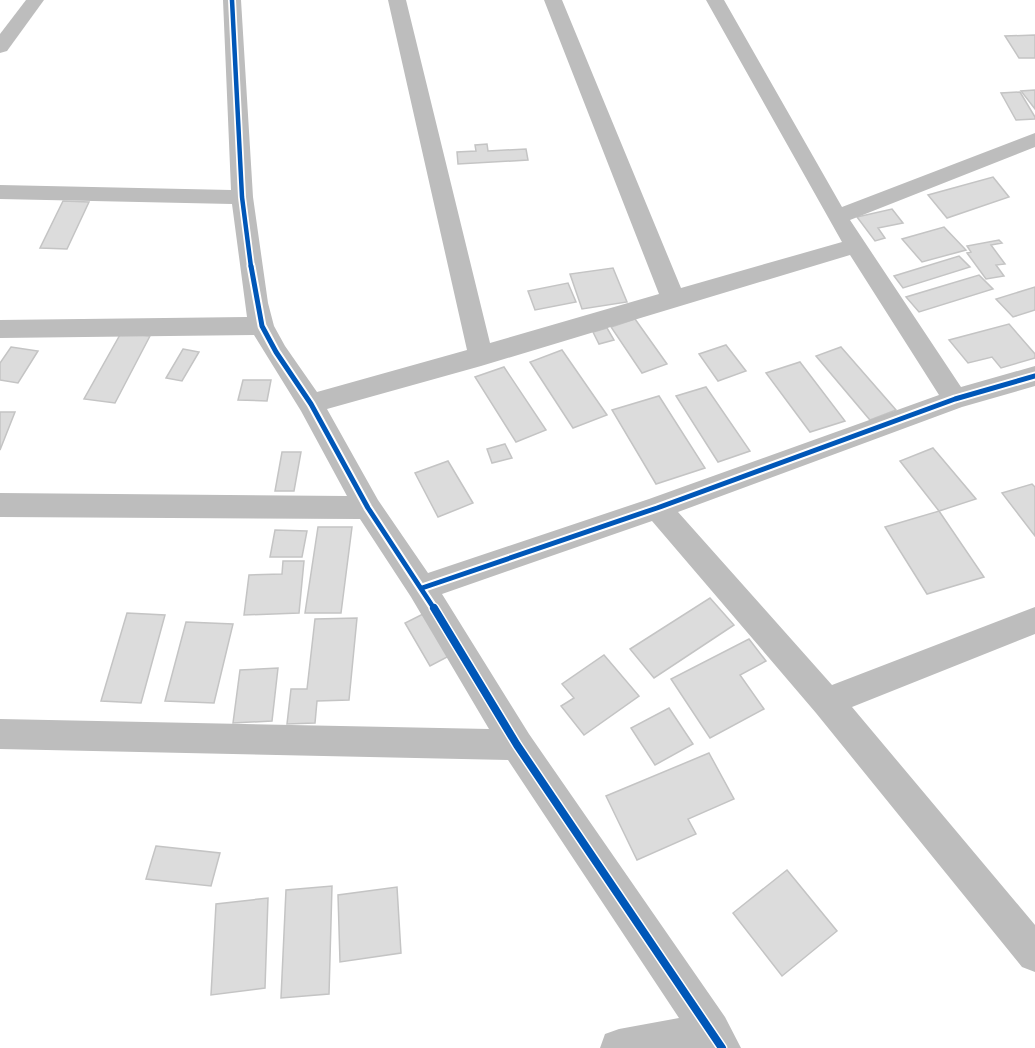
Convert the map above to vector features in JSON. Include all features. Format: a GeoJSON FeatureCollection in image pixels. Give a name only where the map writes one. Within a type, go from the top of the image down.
{"type":"FeatureCollection","features":[{"type":"Feature","properties":{"kind":"street"},"geometry":{"type":"LineString","coordinates":[[0,47],[35,0]]}},
{"type":"Feature","properties":{"kind":"street"},"geometry":{"type":"LineString","coordinates":[[232,0],[242,197],[256,303],[262,327],[311,404],[368,508],[422,588],[517,745],[716,1040],[619,1048]]}},
{"type":"Feature","properties":{"kind":"street"},"geometry":{"type":"LineString","coordinates":[[397,0],[481,357]]}},
{"type":"Feature","properties":{"kind":"street"},"geometry":{"type":"LineString","coordinates":[[553,0],[673,298]]}},
{"type":"Feature","properties":{"kind":"street"},"geometry":{"type":"LineString","coordinates":[[715,0],[837,217],[955,399]]}},
{"type":"Feature","properties":{"kind":"street"},"geometry":{"type":"LineString","coordinates":[[837,217],[1035,139]]}},
{"type":"Feature","properties":{"kind":"street"},"geometry":{"type":"LineString","coordinates":[[0,192],[242,197]]}},
{"type":"Feature","properties":{"kind":"street"},"geometry":{"type":"LineString","coordinates":[[311,404],[481,357],[673,298],[856,246]]}},
{"type":"Feature","properties":{"kind":"street"},"geometry":{"type":"LineString","coordinates":[[0,328],[262,327]]}},
{"type":"Feature","properties":{"kind":"street"},"geometry":{"type":"LineString","coordinates":[[422,588],[657,508],[955,399],[1035,376]]}},
{"type":"Feature","properties":{"kind":"street"},"geometry":{"type":"LineString","coordinates":[[0,505],[368,508]]}},
{"type":"Feature","properties":{"kind":"street"},"geometry":{"type":"LineString","coordinates":[[657,508],[827,702],[1035,954]]}},
{"type":"Feature","properties":{"kind":"street"},"geometry":{"type":"LineString","coordinates":[[827,702],[1035,620]]}},
{"type":"Feature","properties":{"kind":"street"},"geometry":{"type":"LineString","coordinates":[[0,734],[517,745]]}},
{"type":"Feature","properties":{"kind":"building"},"geometry":{"type":"Polygon","coordinates":[[[1035,35],[1035,58],[1019,58],[1005,36],[1035,35]]]}},
{"type":"Feature","properties":{"kind":"building"},"geometry":{"type":"Polygon","coordinates":[[[1035,90],[1035,109],[1021,91],[1035,90]]]}},
{"type":"Feature","properties":{"kind":"building"},"geometry":{"type":"Polygon","coordinates":[[[1020,92],[1035,119],[1016,120],[1001,93],[1020,92]]]}},
{"type":"Feature","properties":{"kind":"building"},"geometry":{"type":"Polygon","coordinates":[[[487,144],[488,151],[526,149],[528,160],[458,164],[457,152],[476,151],[475,145],[487,144]]]}},
{"type":"Feature","properties":{"kind":"building"},"geometry":{"type":"Polygon","coordinates":[[[993,177],[1009,197],[947,218],[928,195],[993,177]]]}},
{"type":"Feature","properties":{"kind":"building"},"geometry":{"type":"Polygon","coordinates":[[[63,201],[89,202],[67,249],[40,248],[63,201]]]}},
{"type":"Feature","properties":{"kind":"building"},"geometry":{"type":"Polygon","coordinates":[[[892,209],[903,223],[878,228],[885,238],[875,241],[857,217],[892,209]]]}},
{"type":"Feature","properties":{"kind":"building"},"geometry":{"type":"Polygon","coordinates":[[[944,227],[966,250],[922,262],[902,239],[944,227]]]}},
{"type":"Feature","properties":{"kind":"building"},"geometry":{"type":"Polygon","coordinates":[[[999,240],[1002,243],[991,245],[1005,264],[996,265],[1004,276],[986,279],[967,253],[971,252],[967,246],[999,240]]]}},
{"type":"Feature","properties":{"kind":"building"},"geometry":{"type":"Polygon","coordinates":[[[959,256],[970,267],[903,288],[894,276],[959,256]]]}},
{"type":"Feature","properties":{"kind":"building"},"geometry":{"type":"Polygon","coordinates":[[[613,268],[627,302],[582,309],[570,274],[613,268]]]}},
{"type":"Feature","properties":{"kind":"building"},"geometry":{"type":"Polygon","coordinates":[[[979,275],[993,289],[919,312],[906,297],[979,275]]]}},
{"type":"Feature","properties":{"kind":"building"},"geometry":{"type":"Polygon","coordinates":[[[568,283],[576,302],[535,310],[528,291],[568,283]]]}},
{"type":"Feature","properties":{"kind":"building"},"geometry":{"type":"Polygon","coordinates":[[[1035,287],[1035,310],[1013,317],[996,299],[1035,287]]]}},
{"type":"Feature","properties":{"kind":"building"},"geometry":{"type":"Polygon","coordinates":[[[635,319],[667,364],[642,373],[611,327],[635,319]]]}},
{"type":"Feature","properties":{"kind":"building"},"geometry":{"type":"Polygon","coordinates":[[[1009,324],[1035,354],[1035,358],[1001,368],[992,357],[968,363],[949,340],[1009,324]]]}},
{"type":"Feature","properties":{"kind":"building"},"geometry":{"type":"Polygon","coordinates":[[[607,328],[614,340],[599,344],[593,332],[607,328]]]}},
{"type":"Feature","properties":{"kind":"building"},"geometry":{"type":"Polygon","coordinates":[[[121,333],[150,336],[115,403],[84,399],[121,333]]]}},
{"type":"Feature","properties":{"kind":"building"},"geometry":{"type":"Polygon","coordinates":[[[726,345],[746,371],[718,381],[699,354],[726,345]]]}},
{"type":"Feature","properties":{"kind":"building"},"geometry":{"type":"Polygon","coordinates":[[[11,347],[38,351],[18,383],[0,380],[0,363],[11,347]]]}},
{"type":"Feature","properties":{"kind":"building"},"geometry":{"type":"Polygon","coordinates":[[[841,347],[896,410],[870,420],[816,356],[841,347]]]}},
{"type":"Feature","properties":{"kind":"building"},"geometry":{"type":"Polygon","coordinates":[[[183,349],[199,352],[182,381],[166,378],[183,349]]]}},
{"type":"Feature","properties":{"kind":"building"},"geometry":{"type":"Polygon","coordinates":[[[562,350],[607,415],[573,428],[530,362],[562,350]]]}},
{"type":"Feature","properties":{"kind":"building"},"geometry":{"type":"Polygon","coordinates":[[[800,362],[845,421],[810,432],[766,373],[800,362]]]}},
{"type":"Feature","properties":{"kind":"building"},"geometry":{"type":"Polygon","coordinates":[[[504,367],[546,430],[516,442],[475,377],[504,367]]]}},
{"type":"Feature","properties":{"kind":"building"},"geometry":{"type":"Polygon","coordinates":[[[243,380],[271,380],[267,401],[238,400],[243,380]]]}},
{"type":"Feature","properties":{"kind":"building"},"geometry":{"type":"Polygon","coordinates":[[[706,387],[750,451],[718,462],[676,396],[706,387]]]}},
{"type":"Feature","properties":{"kind":"building"},"geometry":{"type":"Polygon","coordinates":[[[659,396],[705,468],[656,484],[612,410],[659,396]]]}},
{"type":"Feature","properties":{"kind":"building"},"geometry":{"type":"Polygon","coordinates":[[[0,412],[15,412],[0,450],[0,412]]]}},
{"type":"Feature","properties":{"kind":"building"},"geometry":{"type":"Polygon","coordinates":[[[505,444],[512,458],[492,463],[487,449],[505,444]]]}},
{"type":"Feature","properties":{"kind":"building"},"geometry":{"type":"Polygon","coordinates":[[[933,448],[976,499],[939,511],[900,461],[933,448]]]}},
{"type":"Feature","properties":{"kind":"building"},"geometry":{"type":"Polygon","coordinates":[[[282,452],[301,452],[294,491],[275,491],[282,452]]]}},
{"type":"Feature","properties":{"kind":"building"},"geometry":{"type":"Polygon","coordinates":[[[448,461],[473,503],[438,517],[415,473],[448,461]]]}},
{"type":"Feature","properties":{"kind":"building"},"geometry":{"type":"Polygon","coordinates":[[[1032,484],[1035,487],[1035,536],[1002,493],[1032,484]]]}},
{"type":"Feature","properties":{"kind":"building"},"geometry":{"type":"Polygon","coordinates":[[[939,511],[984,577],[927,594],[885,527],[939,511]]]}},
{"type":"Feature","properties":{"kind":"building"},"geometry":{"type":"Polygon","coordinates":[[[318,527],[352,527],[341,613],[305,613],[318,527]]]}},
{"type":"Feature","properties":{"kind":"building"},"geometry":{"type":"Polygon","coordinates":[[[275,530],[307,531],[302,557],[270,557],[275,530]]]}},
{"type":"Feature","properties":{"kind":"building"},"geometry":{"type":"Polygon","coordinates":[[[283,561],[304,561],[299,613],[244,615],[249,575],[282,574],[283,561]]]}},
{"type":"Feature","properties":{"kind":"building"},"geometry":{"type":"Polygon","coordinates":[[[710,598],[734,625],[654,678],[630,649],[710,598]]]}},
{"type":"Feature","properties":{"kind":"building"},"geometry":{"type":"Polygon","coordinates":[[[127,613],[165,615],[141,703],[101,701],[127,613]]]}},
{"type":"Feature","properties":{"kind":"building"},"geometry":{"type":"Polygon","coordinates":[[[425,613],[451,655],[430,666],[405,623],[425,613]]]}},
{"type":"Feature","properties":{"kind":"building"},"geometry":{"type":"Polygon","coordinates":[[[357,618],[349,700],[317,701],[315,723],[287,724],[291,689],[307,689],[315,619],[357,618]]]}},
{"type":"Feature","properties":{"kind":"building"},"geometry":{"type":"Polygon","coordinates":[[[186,622],[233,624],[214,703],[165,701],[186,622]]]}},
{"type":"Feature","properties":{"kind":"building"},"geometry":{"type":"Polygon","coordinates":[[[749,639],[766,661],[740,675],[764,709],[710,738],[671,679],[749,639]]]}},
{"type":"Feature","properties":{"kind":"building"},"geometry":{"type":"Polygon","coordinates":[[[604,655],[639,696],[584,735],[561,706],[574,698],[562,684],[604,655]]]}},
{"type":"Feature","properties":{"kind":"building"},"geometry":{"type":"Polygon","coordinates":[[[278,668],[272,721],[233,723],[240,670],[278,668]]]}},
{"type":"Feature","properties":{"kind":"building"},"geometry":{"type":"Polygon","coordinates":[[[669,708],[693,744],[655,765],[631,728],[669,708]]]}},
{"type":"Feature","properties":{"kind":"building"},"geometry":{"type":"Polygon","coordinates":[[[709,753],[734,799],[688,819],[696,834],[637,860],[606,796],[709,753]]]}},
{"type":"Feature","properties":{"kind":"building"},"geometry":{"type":"Polygon","coordinates":[[[156,846],[220,853],[211,886],[146,879],[156,846]]]}},
{"type":"Feature","properties":{"kind":"building"},"geometry":{"type":"Polygon","coordinates":[[[787,870],[837,931],[782,976],[733,913],[787,870]]]}},
{"type":"Feature","properties":{"kind":"building"},"geometry":{"type":"Polygon","coordinates":[[[332,886],[329,994],[281,998],[286,890],[332,886]]]}},
{"type":"Feature","properties":{"kind":"building"},"geometry":{"type":"Polygon","coordinates":[[[397,887],[401,953],[340,962],[338,895],[397,887]]]}},
{"type":"Feature","properties":{"kind":"building"},"geometry":{"type":"Polygon","coordinates":[[[268,898],[265,988],[211,995],[216,904],[268,898]]]}},
{"type":"Feature","properties":{"kind":"cycle path"},"geometry":{"type":"LineString","coordinates":[[232,0],[242,197],[256,303],[262,326],[276,352],[311,404],[368,508],[422,588],[517,745],[722,1048]]}},
{"type":"Feature","properties":{"kind":"cycle path"},"geometry":{"type":"LineString","coordinates":[[422,588],[657,508],[955,399],[1035,376]]}}]}
